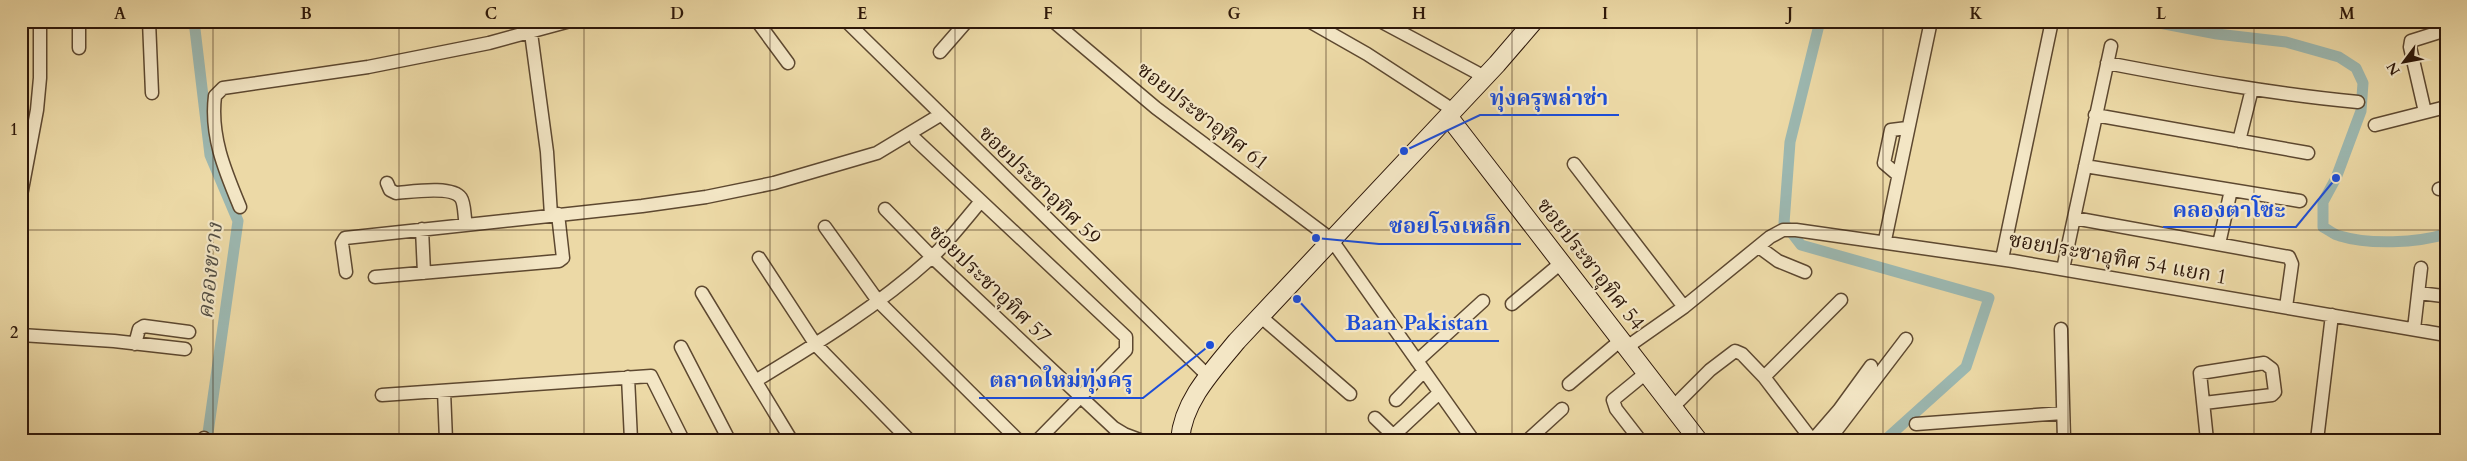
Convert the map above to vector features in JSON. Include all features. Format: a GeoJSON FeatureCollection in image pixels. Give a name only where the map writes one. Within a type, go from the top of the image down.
{"type":"FeatureCollection","features":[{"type":"Feature","properties":{"kind":"main road"},"geometry":{"type":"LineString","coordinates":[[1180,440],[1184,418],[1208,376],[1260,316],[1485,77],[1534,21]]}},
{"type":"Feature","properties":{"kind":"main road","name":"ซอยประชาอุทิศ 54"},"geometry":{"type":"LineString","coordinates":[[1451,113],[1561,264],[1698,440]]}},
{"type":"Feature","properties":{"kind":"street"},"geometry":{"type":"LineString","coordinates":[[21,195],[37,110],[40,78],[40,21]]}},
{"type":"Feature","properties":{"kind":"street"},"geometry":{"type":"LineString","coordinates":[[79,21],[79,48]]}},
{"type":"Feature","properties":{"kind":"street"},"geometry":{"type":"LineString","coordinates":[[149,21],[152,93]]}},
{"type":"Feature","properties":{"kind":"street"},"geometry":{"type":"LineString","coordinates":[[240,207],[220,157],[214,121],[215,96],[223,88],[368,67],[531,33],[556,23],[570,21]]}},
{"type":"Feature","properties":{"kind":"street"},"geometry":{"type":"LineString","coordinates":[[757,21],[788,63]]}},
{"type":"Feature","properties":{"kind":"street","name":"ซอยประชาอุทิศ 59"},"geometry":{"type":"LineString","coordinates":[[846,21],[1208,376]]}},
{"type":"Feature","properties":{"kind":"street"},"geometry":{"type":"LineString","coordinates":[[940,52],[967,21]]}},
{"type":"Feature","properties":{"kind":"street","name":"ซอยประชาอุทิศ 61"},"geometry":{"type":"LineString","coordinates":[[1053,21],[1156,108],[1331,239],[1473,440]]}},
{"type":"Feature","properties":{"kind":"street"},"geometry":{"type":"LineString","coordinates":[[1309,21],[1367,54],[1451,113]]}},
{"type":"Feature","properties":{"kind":"street"},"geometry":{"type":"LineString","coordinates":[[1380,21],[1485,77]]}},
{"type":"Feature","properties":{"kind":"street"},"geometry":{"type":"LineString","coordinates":[[1885,240],[1898,175],[1886,167],[1883,159],[1891,130],[1907,128],[1931,21]]}},
{"type":"Feature","properties":{"kind":"street"},"geometry":{"type":"LineString","coordinates":[[2002,259],[2052,21]]}},
{"type":"Feature","properties":{"kind":"street"},"geometry":{"type":"LineString","coordinates":[[2425,112],[2410,41],[2446,30]]}},
{"type":"Feature","properties":{"kind":"street"},"geometry":{"type":"LineString","coordinates":[[375,277],[560,261],[563,258],[555,214],[531,33]]}},
{"type":"Feature","properties":{"kind":"street"},"geometry":{"type":"LineString","coordinates":[[2063,269],[2111,46]]}},
{"type":"Feature","properties":{"kind":"street"},"geometry":{"type":"LineString","coordinates":[[2107,63],[2252,89],[2358,102]]}},
{"type":"Feature","properties":{"kind":"street"},"geometry":{"type":"LineString","coordinates":[[2239,141],[2252,89]]}},
{"type":"Feature","properties":{"kind":"street"},"geometry":{"type":"LineString","coordinates":[[2376,125],[2446,107]]}},
{"type":"Feature","properties":{"kind":"street"},"geometry":{"type":"LineString","coordinates":[[346,272],[342,243],[345,238],[697,198],[774,183],[877,153],[940,115]]}},
{"type":"Feature","properties":{"kind":"street"},"geometry":{"type":"LineString","coordinates":[[2095,115],[2308,153]]}},
{"type":"Feature","properties":{"kind":"street"},"geometry":{"type":"LineString","coordinates":[[916,140],[1126,337],[1126,350],[1038,440]]}},
{"type":"Feature","properties":{"kind":"street"},"geometry":{"type":"LineString","coordinates":[[1574,164],[1684,307]]}},
{"type":"Feature","properties":{"kind":"street"},"geometry":{"type":"LineString","coordinates":[[2085,166],[2300,201]]}},
{"type":"Feature","properties":{"kind":"street"},"geometry":{"type":"LineString","coordinates":[[387,183],[390,190],[396,193],[448,191],[456,194],[462,200],[466,225]]}},
{"type":"Feature","properties":{"kind":"street"},"geometry":{"type":"LineString","coordinates":[[2219,244],[2231,190]]}},
{"type":"Feature","properties":{"kind":"street"},"geometry":{"type":"LineString","coordinates":[[757,380],[816,344],[878,301],[932,257],[981,201]]}},
{"type":"Feature","properties":{"kind":"street","name":"ซอยประชาอุทิศ 57"},"geometry":{"type":"LineString","coordinates":[[885,209],[932,257],[1079,397],[1119,432],[1140,440]]}},
{"type":"Feature","properties":{"kind":"street"},"geometry":{"type":"LineString","coordinates":[[2074,218],[2289,256],[2292,259],[2286,307]]}},
{"type":"Feature","properties":{"kind":"street"},"geometry":{"type":"LineString","coordinates":[[825,227],[878,301],[1018,440]]}},
{"type":"Feature","properties":{"kind":"street"},"geometry":{"type":"LineString","coordinates":[[422,229],[424,273]]}},
{"type":"Feature","properties":{"kind":"street","name":"ซอยประชาอุทิศ 54 แยก 1"},"geometry":{"type":"LineString","coordinates":[[1758,247],[1783,230],[1885,240],[2332,314],[2446,335]]}},
{"type":"Feature","properties":{"kind":"street"},"geometry":{"type":"LineString","coordinates":[[1569,384],[1624,344],[1684,307],[1758,247],[1778,261],[1805,272]]}},
{"type":"Feature","properties":{"kind":"street"},"geometry":{"type":"LineString","coordinates":[[759,258],[816,344],[909,440]]}},
{"type":"Feature","properties":{"kind":"street"},"geometry":{"type":"LineString","coordinates":[[1512,304],[1561,264]]}},
{"type":"Feature","properties":{"kind":"street"},"geometry":{"type":"LineString","coordinates":[[2414,329],[2421,268]]}},
{"type":"Feature","properties":{"kind":"street"},"geometry":{"type":"LineString","coordinates":[[702,292],[757,380],[790,438]]}},
{"type":"Feature","properties":{"kind":"street"},"geometry":{"type":"LineString","coordinates":[[2419,293],[2444,296]]}},
{"type":"Feature","properties":{"kind":"street"},"geometry":{"type":"LineString","coordinates":[[1764,377],[1841,300]]}},
{"type":"Feature","properties":{"kind":"street"},"geometry":{"type":"LineString","coordinates":[[1396,400],[1421,366],[1483,301]]}},
{"type":"Feature","properties":{"kind":"street"},"geometry":{"type":"LineString","coordinates":[[2317,440],[2332,314]]}},
{"type":"Feature","properties":{"kind":"street"},"geometry":{"type":"LineString","coordinates":[[1260,316],[1350,394]]}},
{"type":"Feature","properties":{"kind":"street"},"geometry":{"type":"LineString","coordinates":[[136,344],[139,329],[144,326],[189,332]]}},
{"type":"Feature","properties":{"kind":"street"},"geometry":{"type":"LineString","coordinates":[[2061,329],[2064,440]]}},
{"type":"Feature","properties":{"kind":"street"},"geometry":{"type":"LineString","coordinates":[[21,334],[185,349]]}},
{"type":"Feature","properties":{"kind":"street"},"geometry":{"type":"LineString","coordinates":[[1829,440],[1906,340]]}},
{"type":"Feature","properties":{"kind":"street"},"geometry":{"type":"LineString","coordinates":[[681,348],[729,440]]}},
{"type":"Feature","properties":{"kind":"street"},"geometry":{"type":"LineString","coordinates":[[1673,407],[1710,370],[1735,351],[1742,354],[1764,377],[1813,440],[1840,410],[1871,366]]}},
{"type":"Feature","properties":{"kind":"street"},"geometry":{"type":"LineString","coordinates":[[2204,403],[2272,395],[2275,392],[2272,369],[2264,363],[2200,373],[2207,440]]}},
{"type":"Feature","properties":{"kind":"street"},"geometry":{"type":"LineString","coordinates":[[1640,440],[1616,409],[1612,400],[1646,373]]}},
{"type":"Feature","properties":{"kind":"street"},"geometry":{"type":"LineString","coordinates":[[382,395],[651,376],[683,440]]}},
{"type":"Feature","properties":{"kind":"street"},"geometry":{"type":"LineString","coordinates":[[628,377],[631,440]]}},
{"type":"Feature","properties":{"kind":"street"},"geometry":{"type":"LineString","coordinates":[[444,392],[446,440]]}},
{"type":"Feature","properties":{"kind":"street"},"geometry":{"type":"LineString","coordinates":[[1375,418],[1396,438],[1439,392]]}},
{"type":"Feature","properties":{"kind":"street"},"geometry":{"type":"LineString","coordinates":[[1528,440],[1562,408]]}},
{"type":"Feature","properties":{"kind":"street"},"geometry":{"type":"LineString","coordinates":[[1916,424],[2063,412]]}},
{"type":"Feature","properties":{"kind":"waterway","name":"คลองขวาง"},"geometry":{"type":"LineString","coordinates":[[194,21],[210,155],[238,221],[207,440]]}},
{"type":"Feature","properties":{"kind":"waterway"},"geometry":{"type":"LineString","coordinates":[[1820,21],[1790,142],[1784,223],[1801,245],[1989,298],[1966,367],[1885,440]]}},
{"type":"Feature","properties":{"kind":"waterway"},"geometry":{"type":"LineString","coordinates":[[2149,21],[2217,34],[2286,42],[2339,57],[2356,68],[2363,83],[2361,111],[2336,178],[2323,202],[2323,227],[2334,234],[2352,239],[2379,242],[2407,241],[2446,234]]}},
{"type":"Feature","properties":{"kind":"place","name":"ทุ่งครุพล่าช่า"},"geometry":{"type":"Point","coordinates":[1404,151]}},
{"type":"Feature","properties":{"kind":"place","name":"คลองตาโซะ"},"geometry":{"type":"Point","coordinates":[2336,178]}},
{"type":"Feature","properties":{"kind":"place","name":"ซอยโรงเหล็ก"},"geometry":{"type":"Point","coordinates":[1316,238]}},
{"type":"Feature","properties":{"kind":"place","name":"Baan Pakistan"},"geometry":{"type":"Point","coordinates":[1297,299]}},
{"type":"Feature","properties":{"kind":"place","name":"ตลาดใหม่ทุ่งครุ"},"geometry":{"type":"Point","coordinates":[1210,345]}}]}
